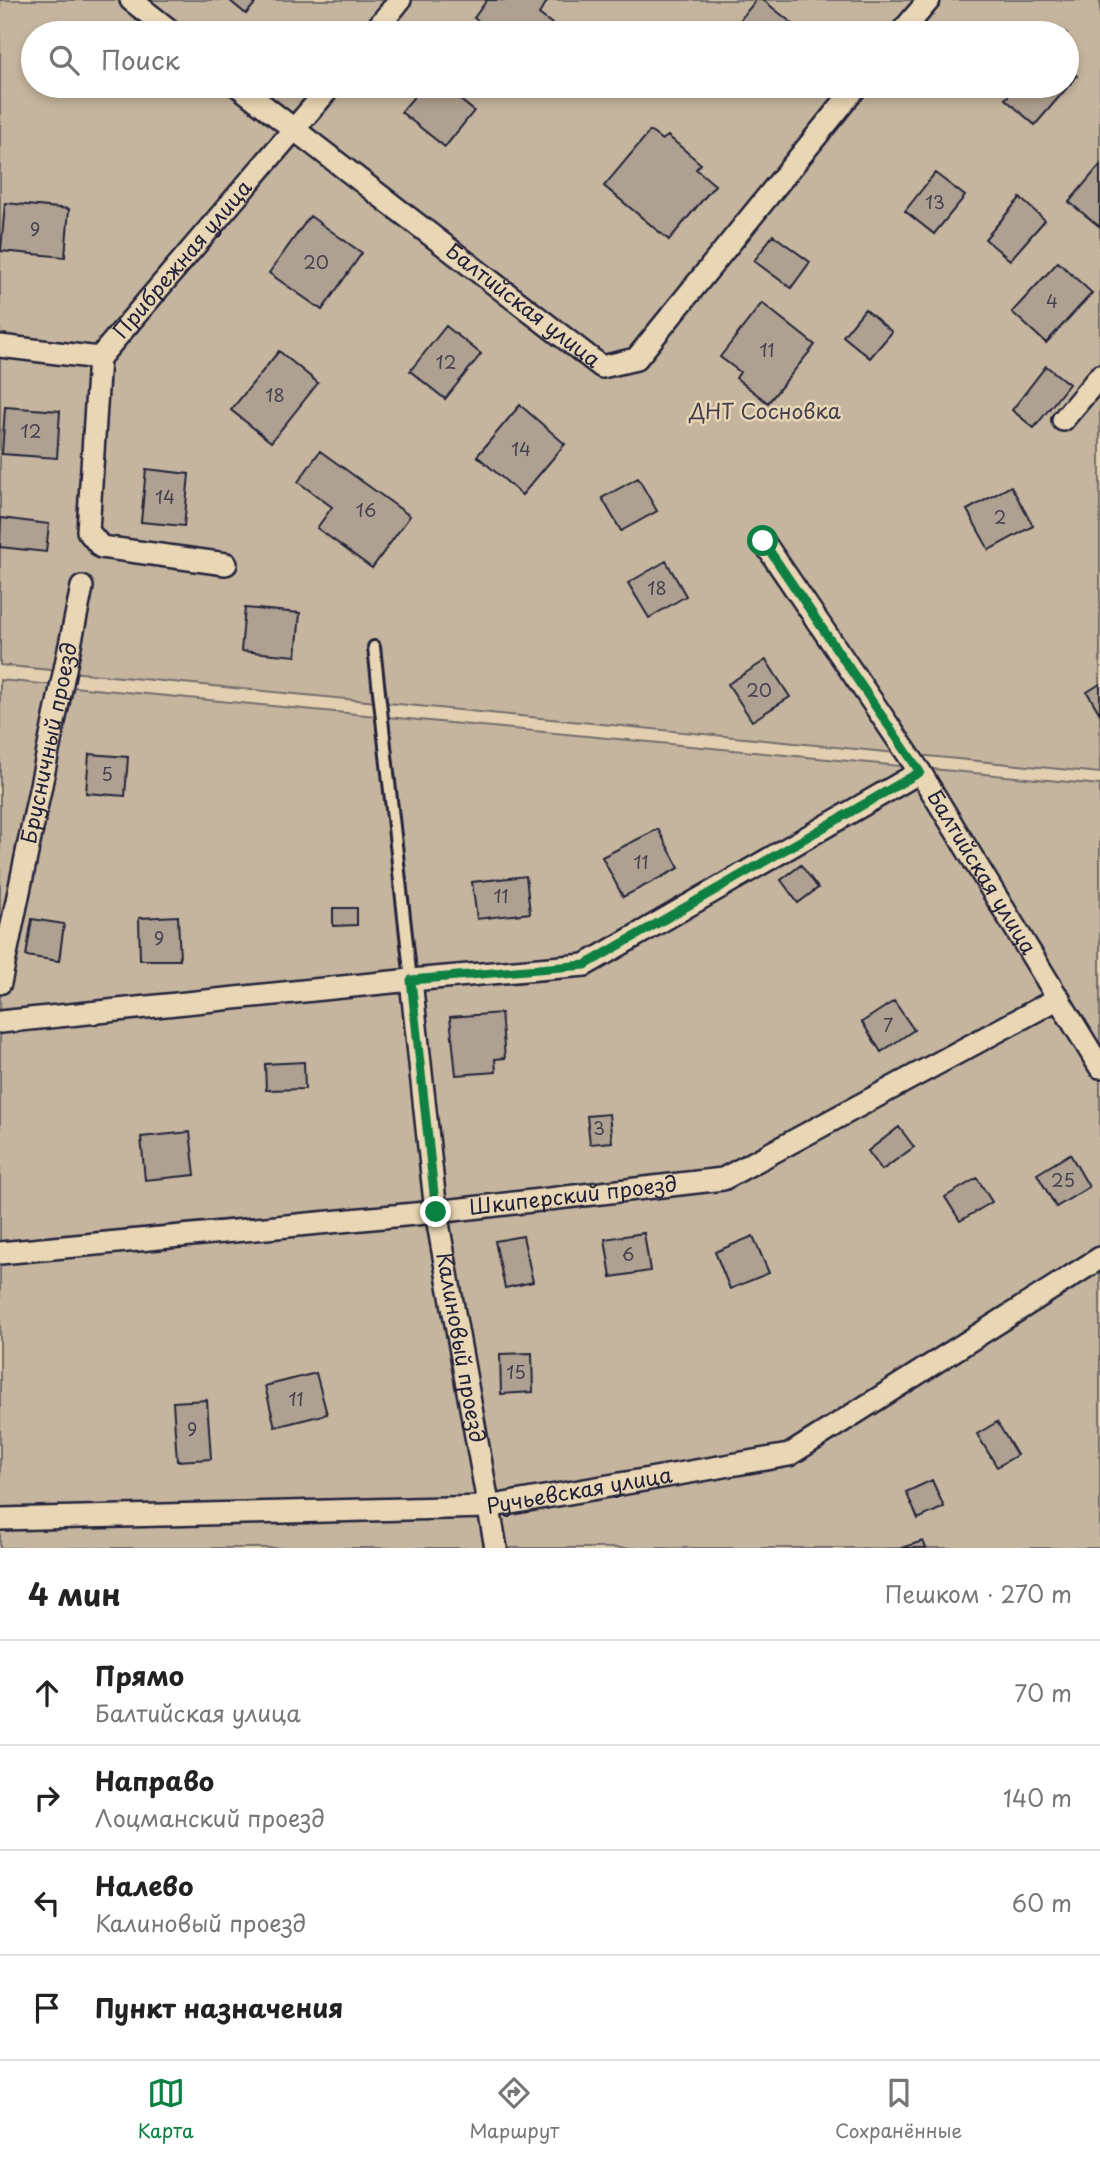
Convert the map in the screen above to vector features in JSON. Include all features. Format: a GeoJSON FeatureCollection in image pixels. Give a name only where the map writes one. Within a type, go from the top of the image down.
{"type":"FeatureCollection","features":[{"type":"Feature","properties":{"kind":"street"},"geometry":{"type":"LineString","coordinates":[[131,0],[158,21]]}},
{"type":"Feature","properties":{"kind":"street"},"geometry":{"type":"LineString","coordinates":[[383,21],[400,0]]}},
{"type":"Feature","properties":{"kind":"street"},"geometry":{"type":"LineString","coordinates":[[911,21],[929,0]]}},
{"type":"Feature","properties":{"kind":"street","name":"Балтийская улица"},"geometry":{"type":"LineString","coordinates":[[254,98],[602,366],[636,359],[847,98]]}},
{"type":"Feature","properties":{"kind":"street","name":"Прибрежная улица"},"geometry":{"type":"LineString","coordinates":[[0,346],[99,358],[321,98]]}},
{"type":"Feature","properties":{"kind":"street"},"geometry":{"type":"LineString","coordinates":[[99,358],[88,531],[100,547],[226,564]]}},
{"type":"Feature","properties":{"kind":"street"},"geometry":{"type":"LineString","coordinates":[[1063,420],[1100,376]]}},
{"type":"Feature","properties":{"kind":"street","name":"Балтийская улица"},"geometry":{"type":"LineString","coordinates":[[763,541],[920,772],[1100,1067]]}},
{"type":"Feature","properties":{"kind":"street","name":"Брусничный проезд"},"geometry":{"type":"LineString","coordinates":[[0,983],[82,587]]}},
{"type":"Feature","properties":{"kind":"street"},"geometry":{"type":"LineString","coordinates":[[0,1022],[585,965],[920,772]]}},
{"type":"Feature","properties":{"kind":"street","name":"Калиновый проезд"},"geometry":{"type":"LineString","coordinates":[[411,980],[436,1212],[496,1548]]}},
{"type":"Feature","properties":{"kind":"street","name":"Шкиперский проезд"},"geometry":{"type":"LineString","coordinates":[[0,1253],[436,1212],[723,1179],[1059,998]]}},
{"type":"Feature","properties":{"kind":"street","name":"Ручьевская улица"},"geometry":{"type":"LineString","coordinates":[[0,1520],[487,1507],[789,1455],[1100,1258]]}},
{"type":"Feature","properties":{"kind":"lane"},"geometry":{"type":"LineString","coordinates":[[374,647],[411,980]]}},
{"type":"Feature","properties":{"kind":"green space","name":"ДНТ Сосновка"},"geometry":{"type":"Polygon","coordinates":[[[0,0],[1100,0],[1100,773],[0,665],[0,0]]]}},
{"type":"Feature","properties":{"kind":"green space"},"geometry":{"type":"Polygon","coordinates":[[[0,680],[1100,785],[1100,1548],[0,1548],[0,680]]]}},
{"type":"Feature","properties":{"kind":"building"},"geometry":{"type":"Polygon","coordinates":[[[229,0],[258,0],[246,14],[229,0]]]}},
{"type":"Feature","properties":{"kind":"building"},"geometry":{"type":"Polygon","coordinates":[[[487,0],[548,0],[539,14],[548,21],[478,21],[474,18],[487,0]]]}},
{"type":"Feature","properties":{"kind":"building"},"geometry":{"type":"Polygon","coordinates":[[[756,0],[763,0],[789,21],[739,21],[756,0]]]}},
{"type":"Feature","properties":{"kind":"building"},"geometry":{"type":"Polygon","coordinates":[[[413,98],[458,98],[474,111],[445,147],[401,112],[413,98]]]}},
{"type":"Feature","properties":{"kind":"building"},"geometry":{"type":"Polygon","coordinates":[[[1006,98],[1058,98],[1035,125],[1006,98]]]}},
{"type":"Feature","properties":{"kind":"building"},"geometry":{"type":"Polygon","coordinates":[[[650,131],[662,140],[668,136],[701,164],[696,169],[715,185],[669,240],[604,186],[650,131]]]}},
{"type":"Feature","properties":{"kind":"building"},"geometry":{"type":"Polygon","coordinates":[[[1100,165],[1100,227],[1069,202],[1100,165]]]}},
{"type":"Feature","properties":{"kind":"building"},"geometry":{"type":"Polygon","coordinates":[[[935,173],[965,196],[934,234],[905,211],[935,173]]]}},
{"type":"Feature","properties":{"kind":"building"},"geometry":{"type":"Polygon","coordinates":[[[1020,198],[1045,220],[1010,260],[985,239],[1020,198]]]}},
{"type":"Feature","properties":{"kind":"building"},"geometry":{"type":"Polygon","coordinates":[[[5,203],[69,209],[65,257],[1,251],[5,203]]]}},
{"type":"Feature","properties":{"kind":"building"},"geometry":{"type":"Polygon","coordinates":[[[310,216],[362,253],[322,310],[269,273],[310,216]]]}},
{"type":"Feature","properties":{"kind":"building"},"geometry":{"type":"Polygon","coordinates":[[[773,235],[810,262],[791,288],[754,261],[773,235]]]}},
{"type":"Feature","properties":{"kind":"building"},"geometry":{"type":"Polygon","coordinates":[[[1058,262],[1092,293],[1046,343],[1012,312],[1058,262]]]}},
{"type":"Feature","properties":{"kind":"building"},"geometry":{"type":"Polygon","coordinates":[[[762,303],[815,345],[768,403],[736,378],[740,372],[720,357],[762,303]]]}},
{"type":"Feature","properties":{"kind":"building"},"geometry":{"type":"Polygon","coordinates":[[[865,309],[892,332],[870,358],[843,336],[865,309]]]}},
{"type":"Feature","properties":{"kind":"building"},"geometry":{"type":"Polygon","coordinates":[[[446,326],[481,354],[445,399],[410,371],[446,326]]]}},
{"type":"Feature","properties":{"kind":"building"},"geometry":{"type":"Polygon","coordinates":[[[279,351],[318,383],[271,442],[231,410],[279,351]]]}},
{"type":"Feature","properties":{"kind":"building"},"geometry":{"type":"Polygon","coordinates":[[[1046,366],[1069,384],[1034,428],[1012,410],[1046,366]]]}},
{"type":"Feature","properties":{"kind":"building"},"geometry":{"type":"Polygon","coordinates":[[[520,405],[565,444],[522,495],[477,456],[520,405]]]}},
{"type":"Feature","properties":{"kind":"building"},"geometry":{"type":"Polygon","coordinates":[[[5,407],[60,411],[57,458],[2,454],[5,407]]]}},
{"type":"Feature","properties":{"kind":"building"},"geometry":{"type":"Polygon","coordinates":[[[320,451],[410,516],[372,568],[317,528],[332,507],[298,482],[320,451]]]}},
{"type":"Feature","properties":{"kind":"building"},"geometry":{"type":"Polygon","coordinates":[[[146,469],[189,474],[184,526],[141,522],[146,469]]]}},
{"type":"Feature","properties":{"kind":"building"},"geometry":{"type":"Polygon","coordinates":[[[638,478],[657,511],[621,531],[602,498],[638,478]]]}},
{"type":"Feature","properties":{"kind":"building"},"geometry":{"type":"Polygon","coordinates":[[[1011,486],[1033,526],[989,550],[967,510],[1011,486]]]}},
{"type":"Feature","properties":{"kind":"building"},"geometry":{"type":"Polygon","coordinates":[[[1,518],[49,524],[46,552],[0,547],[1,518]]]}},
{"type":"Feature","properties":{"kind":"building"},"geometry":{"type":"Polygon","coordinates":[[[666,561],[686,596],[649,618],[628,583],[666,561]]]}},
{"type":"Feature","properties":{"kind":"building"},"geometry":{"type":"Polygon","coordinates":[[[245,608],[300,613],[296,656],[241,651],[245,608]]]}},
{"type":"Feature","properties":{"kind":"building"},"geometry":{"type":"Polygon","coordinates":[[[766,660],[790,697],[752,721],[728,684],[766,660]]]}},
{"type":"Feature","properties":{"kind":"building"},"geometry":{"type":"Polygon","coordinates":[[[1100,684],[1100,714],[1087,692],[1100,684]]]}},
{"type":"Feature","properties":{"kind":"building"},"geometry":{"type":"Polygon","coordinates":[[[89,754],[128,757],[125,796],[86,793],[89,754]]]}},
{"type":"Feature","properties":{"kind":"building"},"geometry":{"type":"Polygon","coordinates":[[[658,829],[679,868],[623,897],[602,857],[658,829]]]}},
{"type":"Feature","properties":{"kind":"building"},"geometry":{"type":"Polygon","coordinates":[[[801,865],[818,888],[798,903],[781,880],[801,865]]]}},
{"type":"Feature","properties":{"kind":"building"},"geometry":{"type":"Polygon","coordinates":[[[526,876],[530,913],[477,919],[472,882],[526,876]]]}},
{"type":"Feature","properties":{"kind":"building"},"geometry":{"type":"Polygon","coordinates":[[[333,908],[357,908],[357,925],[333,926],[333,908]]]}},
{"type":"Feature","properties":{"kind":"building"},"geometry":{"type":"Polygon","coordinates":[[[178,916],[180,960],[140,960],[139,918],[178,916]]]}},
{"type":"Feature","properties":{"kind":"building"},"geometry":{"type":"Polygon","coordinates":[[[32,919],[64,924],[59,961],[26,956],[32,919]]]}},
{"type":"Feature","properties":{"kind":"building"},"geometry":{"type":"Polygon","coordinates":[[[894,1001],[914,1030],[881,1052],[862,1022],[894,1001]]]}},
{"type":"Feature","properties":{"kind":"building"},"geometry":{"type":"Polygon","coordinates":[[[501,1013],[505,1058],[495,1059],[496,1072],[456,1075],[450,1017],[501,1013]]]}},
{"type":"Feature","properties":{"kind":"building"},"geometry":{"type":"Polygon","coordinates":[[[304,1062],[305,1089],[266,1090],[265,1064],[304,1062]]]}},
{"type":"Feature","properties":{"kind":"building"},"geometry":{"type":"Polygon","coordinates":[[[609,1114],[612,1142],[590,1144],[587,1116],[609,1114]]]}},
{"type":"Feature","properties":{"kind":"building"},"geometry":{"type":"Polygon","coordinates":[[[899,1127],[914,1147],[882,1170],[868,1151],[899,1127]]]}},
{"type":"Feature","properties":{"kind":"building"},"geometry":{"type":"Polygon","coordinates":[[[190,1132],[195,1175],[145,1180],[141,1137],[190,1132]]]}},
{"type":"Feature","properties":{"kind":"building"},"geometry":{"type":"Polygon","coordinates":[[[1070,1154],[1089,1187],[1056,1207],[1037,1174],[1070,1154]]]}},
{"type":"Feature","properties":{"kind":"building"},"geometry":{"type":"Polygon","coordinates":[[[977,1178],[992,1202],[960,1221],[945,1197],[977,1178]]]}},
{"type":"Feature","properties":{"kind":"building"},"geometry":{"type":"Polygon","coordinates":[[[644,1233],[650,1271],[611,1277],[605,1239],[644,1233]]]}},
{"type":"Feature","properties":{"kind":"building"},"geometry":{"type":"Polygon","coordinates":[[[523,1236],[533,1282],[505,1288],[495,1241],[523,1236]]]}},
{"type":"Feature","properties":{"kind":"building"},"geometry":{"type":"Polygon","coordinates":[[[753,1236],[769,1273],[730,1289],[715,1252],[753,1236]]]}},
{"type":"Feature","properties":{"kind":"building"},"geometry":{"type":"Polygon","coordinates":[[[532,1353],[533,1392],[501,1394],[500,1354],[532,1353]]]}},
{"type":"Feature","properties":{"kind":"building"},"geometry":{"type":"Polygon","coordinates":[[[316,1373],[327,1414],[275,1427],[265,1386],[316,1373]]]}},
{"type":"Feature","properties":{"kind":"building"},"geometry":{"type":"Polygon","coordinates":[[[207,1400],[211,1459],[177,1461],[173,1402],[207,1400]]]}},
{"type":"Feature","properties":{"kind":"building"},"geometry":{"type":"Polygon","coordinates":[[[997,1422],[1017,1455],[997,1467],[977,1434],[997,1422]]]}},
{"type":"Feature","properties":{"kind":"building"},"geometry":{"type":"Polygon","coordinates":[[[932,1480],[944,1507],[918,1519],[906,1492],[932,1480]]]}},
{"type":"Feature","properties":{"kind":"building"},"geometry":{"type":"Polygon","coordinates":[[[923,1541],[926,1548],[901,1548],[923,1541]]]}},
{"type":"Feature","properties":{"kind":"route"},"geometry":{"type":"LineString","coordinates":[[436,1212],[411,980],[585,965],[920,772],[763,541]]}}]}
